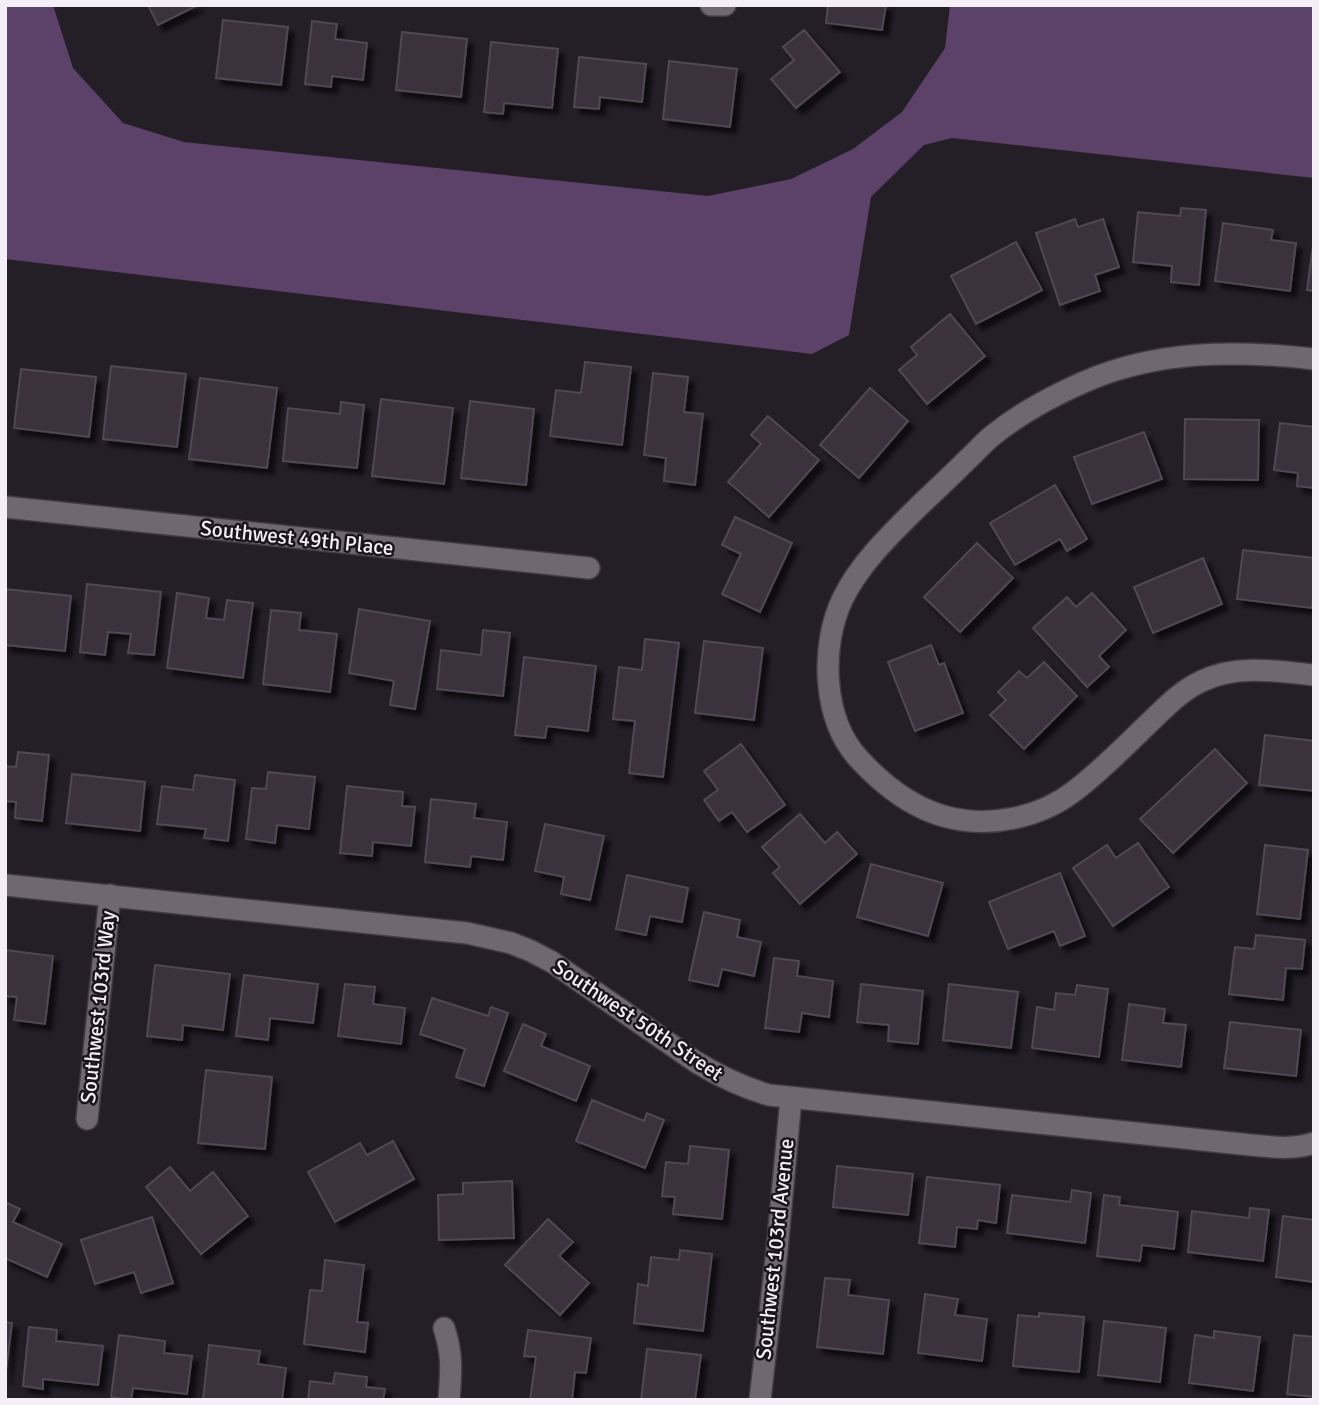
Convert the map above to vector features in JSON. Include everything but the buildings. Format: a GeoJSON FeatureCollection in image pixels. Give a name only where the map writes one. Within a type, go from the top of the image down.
{"type":"FeatureCollection","features":[{"type":"Feature","properties":{"kind":"street"},"geometry":{"type":"LineString","coordinates":[[712,5],[725,5]]}},
{"type":"Feature","properties":{"kind":"street"},"geometry":{"type":"LineString","coordinates":[[1314,359],[1249,353],[1208,353],[1165,358],[1088,380],[1051,398],[991,436],[874,552],[842,600],[833,628],[828,665],[830,703],[838,729],[851,750],[871,772],[898,794],[922,807],[947,817],[977,821],[1010,819],[1041,810],[1071,794],[1183,691],[1205,679],[1237,671],[1314,675]]}},
{"type":"Feature","properties":{"kind":"street","name":"Southwest 49th Place"},"geometry":{"type":"LineString","coordinates":[[5,507],[589,568]]}},
{"type":"Feature","properties":{"kind":"street","name":"Southwest 50th Street"},"geometry":{"type":"LineString","coordinates":[[5,885],[412,926],[467,933],[511,943],[552,962],[720,1077],[769,1095],[1251,1145],[1291,1147],[1314,1143]]}},
{"type":"Feature","properties":{"kind":"street","name":"Southwest 103rd Way"},"geometry":{"type":"LineString","coordinates":[[87,1119],[110,895]]}},
{"type":"Feature","properties":{"kind":"street","name":"Southwest 103rd Avenue"},"geometry":{"type":"LineString","coordinates":[[760,1400],[791,1098]]}},
{"type":"Feature","properties":{"kind":"street"},"geometry":{"type":"LineString","coordinates":[[444,1328],[452,1365],[449,1400]]}},
{"type":"Feature","properties":{"kind":"shaded area"},"geometry":{"type":"Polygon","coordinates":[[[5,5],[53,5],[73,68],[123,123],[184,142],[708,196],[791,179],[853,149],[902,112],[945,48],[950,5],[1314,5],[1314,178],[952,138],[924,145],[871,197],[849,335],[812,354],[5,259],[5,5]]]}}]}
